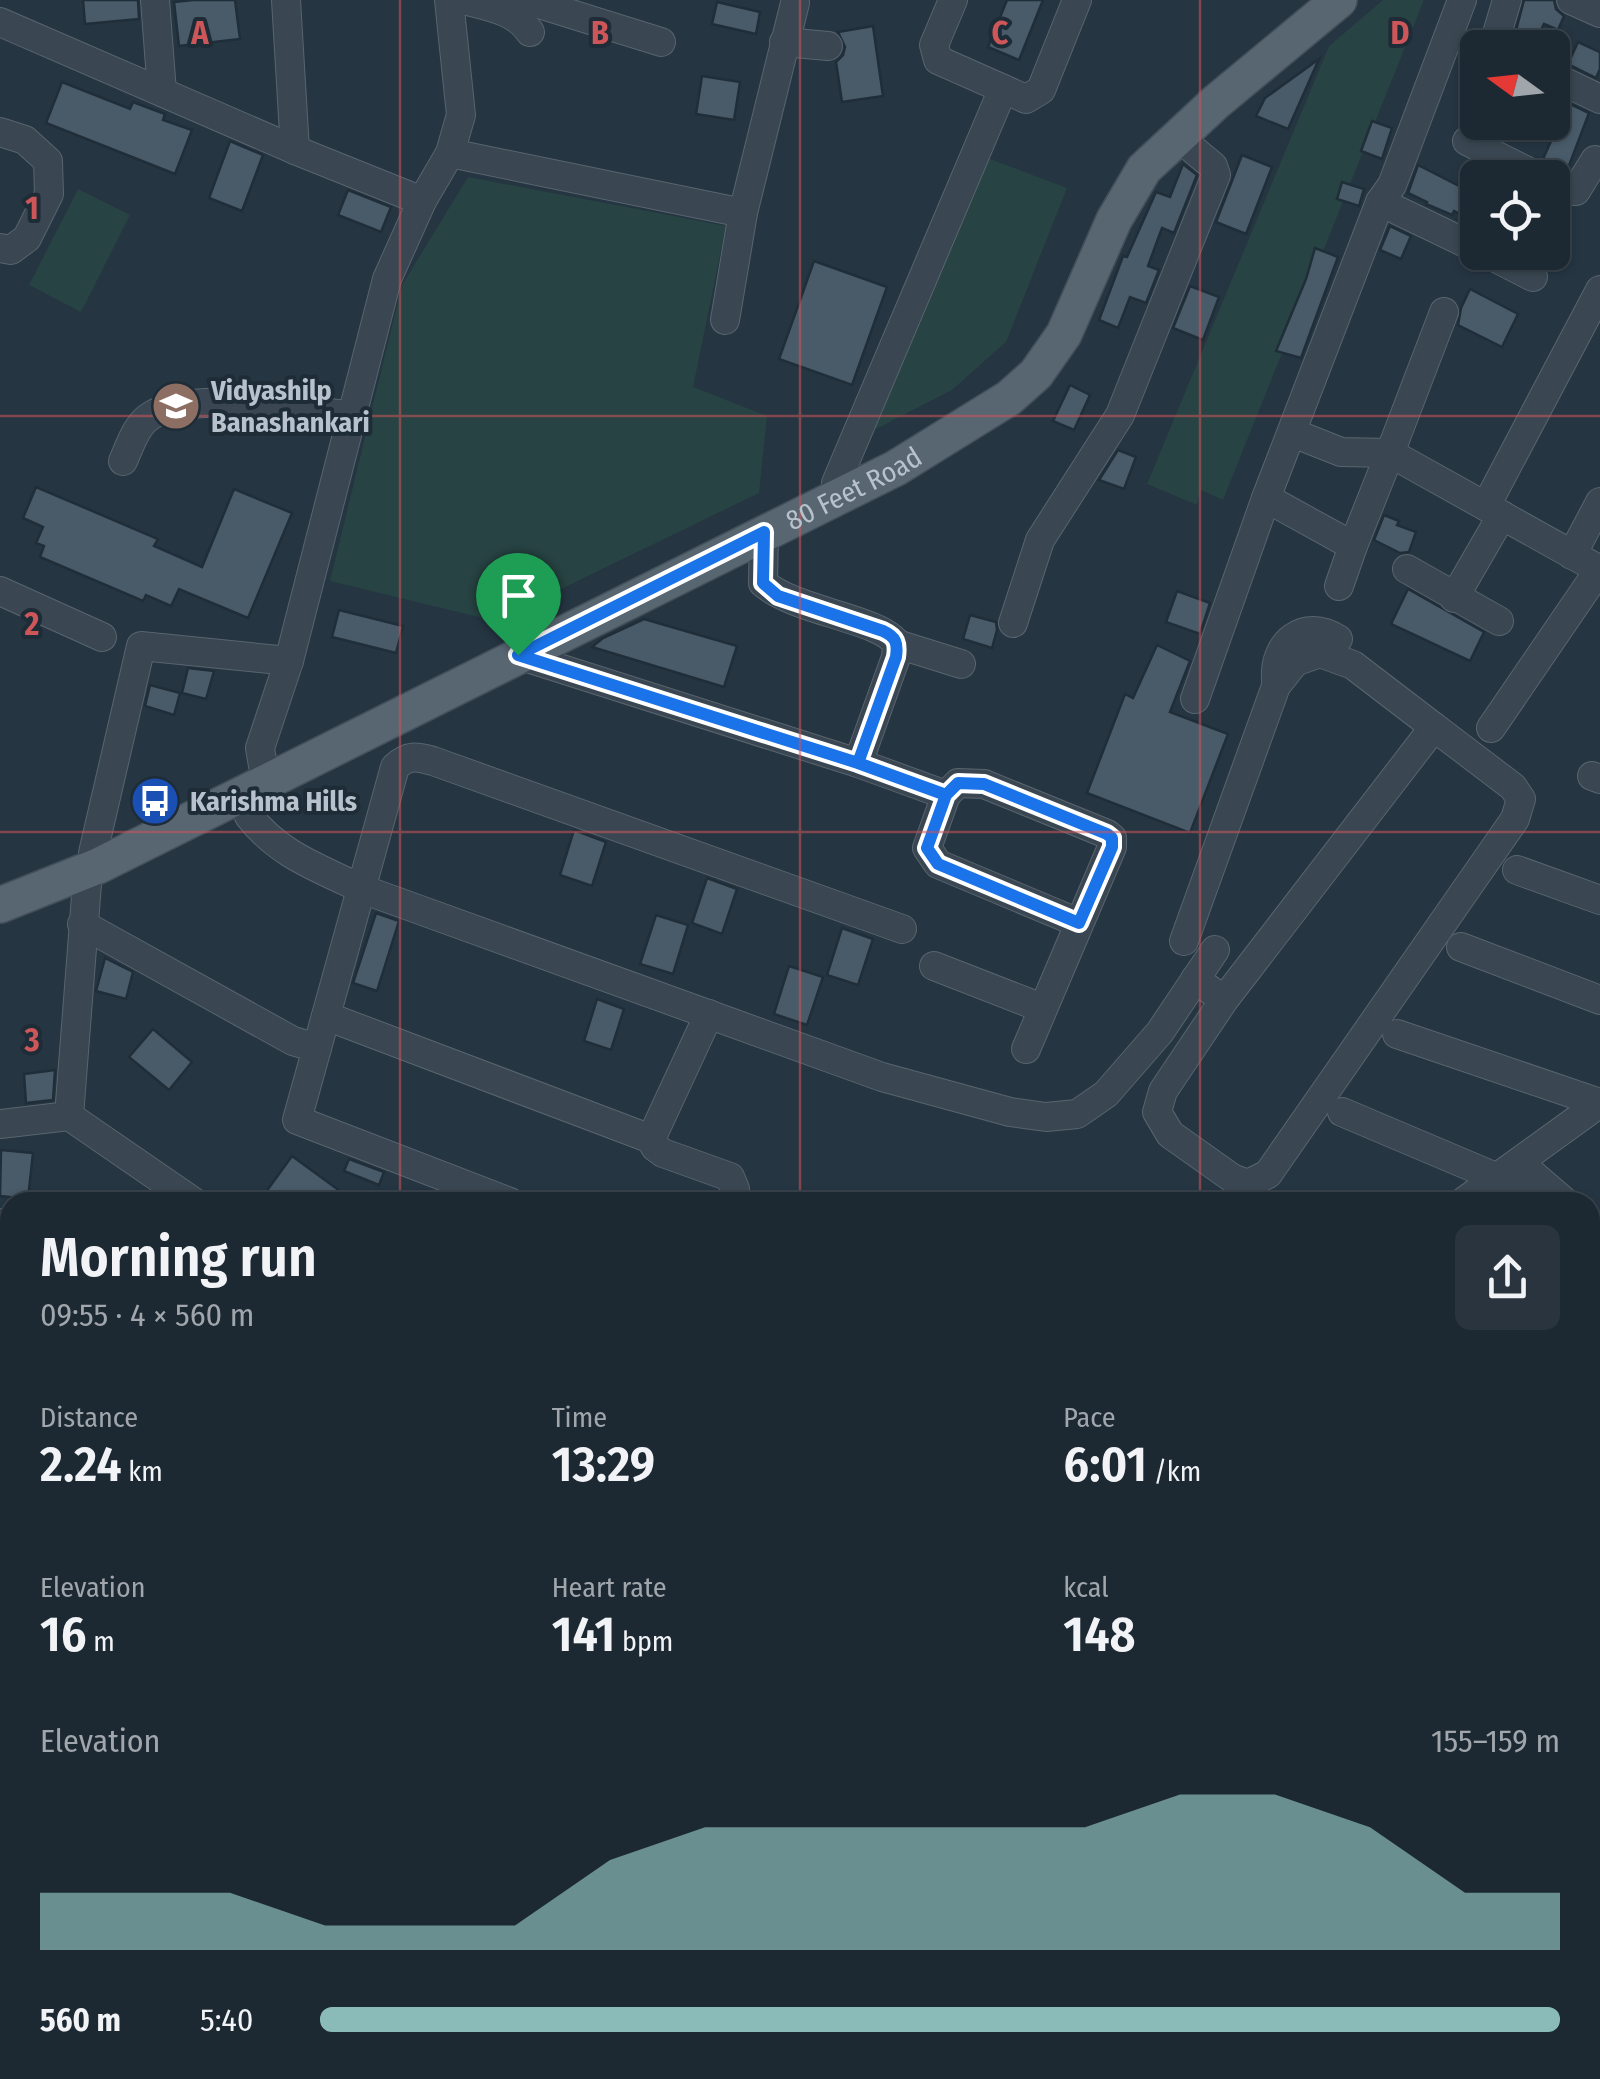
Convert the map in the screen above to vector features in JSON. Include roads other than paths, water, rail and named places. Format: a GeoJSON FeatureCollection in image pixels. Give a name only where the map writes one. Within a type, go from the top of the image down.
{"type":"FeatureCollection","features":[{"type":"Feature","properties":{"kind":"main road","name":"80 Feet Road"},"geometry":{"type":"LineString","coordinates":[[264,774],[333,734],[836,483],[1002,387],[1026,365],[1052,328],[1112,194],[1134,160],[1318,0]]}},
{"type":"Feature","properties":{"kind":"main road","name":"80 Feet Road"},"geometry":{"type":"LineString","coordinates":[[0,905],[896,468],[1023,387],[1064,334],[1114,220],[1135,181],[1154,157],[1339,0]]}},
{"type":"Feature","properties":{"kind":"main road","name":"80 Feet Road"},"geometry":{"type":"LineString","coordinates":[[0,889],[90,862]]}},
{"type":"Feature","properties":{"kind":"street"},"geometry":{"type":"LineString","coordinates":[[155,0],[162,92]]}},
{"type":"Feature","properties":{"kind":"street"},"geometry":{"type":"LineString","coordinates":[[286,0],[295,150]]}},
{"type":"Feature","properties":{"kind":"street"},"geometry":{"type":"LineString","coordinates":[[449,0],[461,115],[450,153],[422,201],[387,278],[289,661],[260,748],[264,774],[248,816],[267,839],[293,856],[362,889],[882,1078],[1010,1112],[1046,1117],[1077,1114],[1106,1094],[1160,1032],[1215,950]]}},
{"type":"Feature","properties":{"kind":"street"},"geometry":{"type":"LineString","coordinates":[[464,0],[504,11],[522,20],[530,32]]}},
{"type":"Feature","properties":{"kind":"street"},"geometry":{"type":"LineString","coordinates":[[526,0],[661,42]]}},
{"type":"Feature","properties":{"kind":"street"},"geometry":{"type":"LineString","coordinates":[[952,0],[934,45],[938,60],[1026,100],[1040,90],[1077,0]]}},
{"type":"Feature","properties":{"kind":"street"},"geometry":{"type":"LineString","coordinates":[[1195,699],[1266,498],[1462,0]]}},
{"type":"Feature","properties":{"kind":"street"},"geometry":{"type":"LineString","coordinates":[[1498,30],[1506,0]]}},
{"type":"Feature","properties":{"kind":"street"},"geometry":{"type":"LineString","coordinates":[[1571,0],[1600,13]]}},
{"type":"Feature","properties":{"kind":"street"},"geometry":{"type":"LineString","coordinates":[[725,320],[743,213],[794,3]]}},
{"type":"Feature","properties":{"kind":"street"},"geometry":{"type":"LineString","coordinates":[[0,22],[422,201]]}},
{"type":"Feature","properties":{"kind":"street"},"geometry":{"type":"LineString","coordinates":[[784,42],[828,46]]}},
{"type":"Feature","properties":{"kind":"street"},"geometry":{"type":"LineString","coordinates":[[1570,85],[1600,99]]}},
{"type":"Feature","properties":{"kind":"street"},"geometry":{"type":"LineString","coordinates":[[836,483],[1003,89]]}},
{"type":"Feature","properties":{"kind":"street"},"geometry":{"type":"LineString","coordinates":[[0,132],[25,140],[48,160],[48,194],[26,238],[11,250],[0,248]]}},
{"type":"Feature","properties":{"kind":"street"},"geometry":{"type":"LineString","coordinates":[[1013,622],[1040,540],[1120,415],[1216,176],[1213,166],[1177,136]]}},
{"type":"Feature","properties":{"kind":"street"},"geometry":{"type":"LineString","coordinates":[[1467,141],[1505,160]]}},
{"type":"Feature","properties":{"kind":"street"},"geometry":{"type":"LineString","coordinates":[[450,153],[743,213]]}},
{"type":"Feature","properties":{"kind":"street"},"geometry":{"type":"LineString","coordinates":[[1570,191],[1576,191],[1598,157]]}},
{"type":"Feature","properties":{"kind":"street"},"geometry":{"type":"LineString","coordinates":[[1380,202],[1460,241]]}},
{"type":"Feature","properties":{"kind":"street"},"geometry":{"type":"LineString","coordinates":[[1518,270],[1533,278]]}},
{"type":"Feature","properties":{"kind":"street"},"geometry":{"type":"LineString","coordinates":[[1454,598],[1600,290]]}},
{"type":"Feature","properties":{"kind":"street"},"geometry":{"type":"LineString","coordinates":[[1339,586],[1444,312]]}},
{"type":"Feature","properties":{"kind":"street"},"geometry":{"type":"LineString","coordinates":[[124,461],[142,422],[154,413],[186,405],[282,407],[352,415]]}},
{"type":"Feature","properties":{"kind":"street"},"geometry":{"type":"LineString","coordinates":[[1293,432],[1341,452],[1390,452],[1600,570],[1490,728]]}},
{"type":"Feature","properties":{"kind":"street"},"geometry":{"type":"LineString","coordinates":[[1266,498],[1353,546]]}},
{"type":"Feature","properties":{"kind":"street"},"geometry":{"type":"LineString","coordinates":[[1572,555],[1600,502]]}},
{"type":"Feature","properties":{"kind":"street"},"geometry":{"type":"LineString","coordinates":[[764,532],[763,583],[778,596],[883,631],[898,644],[960,664]]}},
{"type":"Feature","properties":{"kind":"street"},"geometry":{"type":"LineString","coordinates":[[1407,569],[1499,622]]}},
{"type":"Feature","properties":{"kind":"street"},"geometry":{"type":"LineString","coordinates":[[0,591],[102,637]]}},
{"type":"Feature","properties":{"kind":"street"},"geometry":{"type":"LineString","coordinates":[[1276,686],[1275,670],[1288,642],[1301,631],[1314,629],[1338,638]]}},
{"type":"Feature","properties":{"kind":"street"},"geometry":{"type":"LineString","coordinates":[[858,763],[898,644]]}},
{"type":"Feature","properties":{"kind":"street"},"geometry":{"type":"LineString","coordinates":[[69,1116],[90,862],[142,646],[289,661]]}},
{"type":"Feature","properties":{"kind":"street"},"geometry":{"type":"LineString","coordinates":[[1184,941],[1276,686],[1296,662],[1320,653],[1353,665],[1513,786],[1521,799],[1515,819],[1268,1174],[1248,1184],[1232,1178],[1170,1134],[1157,1112],[1163,1091],[1224,1000],[1434,727]]}},
{"type":"Feature","properties":{"kind":"street"},"geometry":{"type":"LineString","coordinates":[[518,655],[858,763],[946,795]]}},
{"type":"Feature","properties":{"kind":"street"},"geometry":{"type":"LineString","coordinates":[[484,1192],[297,1120],[395,767],[404,759],[417,756],[902,929]]}},
{"type":"Feature","properties":{"kind":"street"},"geometry":{"type":"LineString","coordinates":[[1026,1049],[1112,847],[1112,838],[984,784],[958,783],[946,795],[927,848],[938,864],[1079,923]]}},
{"type":"Feature","properties":{"kind":"street"},"geometry":{"type":"LineString","coordinates":[[1517,870],[1600,900]]}},
{"type":"Feature","properties":{"kind":"street"},"geometry":{"type":"LineString","coordinates":[[82,924],[293,1041],[317,1048]]}},
{"type":"Feature","properties":{"kind":"street"},"geometry":{"type":"LineString","coordinates":[[1461,948],[1600,1000]]}},
{"type":"Feature","properties":{"kind":"street"},"geometry":{"type":"LineString","coordinates":[[934,966],[1042,1008]]}},
{"type":"Feature","properties":{"kind":"street"},"geometry":{"type":"LineString","coordinates":[[1195,979],[1224,1000]]}},
{"type":"Feature","properties":{"kind":"street"},"geometry":{"type":"LineString","coordinates":[[709,1014],[652,1139],[654,1147],[664,1153],[730,1177],[734,1192]]}},
{"type":"Feature","properties":{"kind":"street"},"geometry":{"type":"LineString","coordinates":[[326,1016],[652,1139]]}},
{"type":"Feature","properties":{"kind":"street"},"geometry":{"type":"LineString","coordinates":[[1397,1034],[1600,1103],[1502,1190]]}},
{"type":"Feature","properties":{"kind":"street"},"geometry":{"type":"LineString","coordinates":[[1342,1112],[1502,1190]]}},
{"type":"Feature","properties":{"kind":"street"},"geometry":{"type":"LineString","coordinates":[[0,1124],[69,1116],[179,1192]]}},
{"type":"Feature","properties":{"kind":"street"},"geometry":{"type":"LineString","coordinates":[[1502,1190],[1528,1171],[1553,1192]]}},
{"type":"Feature","properties":{"kind":"place","name":"Vidyashilp Banashankari"},"geometry":{"type":"Point","coordinates":[176,406]}},
{"type":"Feature","properties":{"kind":"place","name":"Karishma Hills"},"geometry":{"type":"Point","coordinates":[155,801]}}]}
